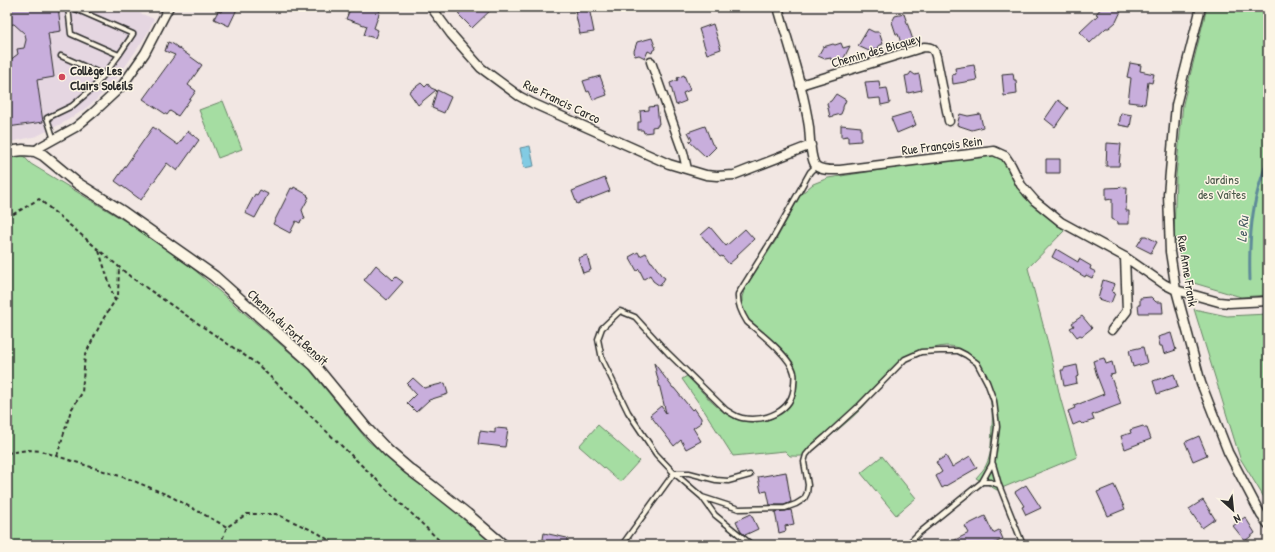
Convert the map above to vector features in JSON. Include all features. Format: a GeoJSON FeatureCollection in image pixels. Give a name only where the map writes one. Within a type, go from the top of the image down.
{"type":"FeatureCollection","features":[{"type":"Feature","properties":{"kind":"street"},"geometry":{"type":"LineString","coordinates":[[7,152],[23,150],[35,152],[40,147],[76,127],[94,112],[122,86],[145,53],[169,7]]}},
{"type":"Feature","properties":{"kind":"street","name":"Rue Francis Carco"},"geometry":{"type":"LineString","coordinates":[[431,7],[451,34],[481,68],[518,96],[669,164],[706,175],[734,175],[811,145]]}},
{"type":"Feature","properties":{"kind":"street"},"geometry":{"type":"LineString","coordinates":[[778,7],[800,85],[813,159],[816,166]]}},
{"type":"Feature","properties":{"kind":"street","name":"Rue Anne Frank"},"geometry":{"type":"LineString","coordinates":[[1201,7],[1176,105],[1168,194],[1170,252],[1176,290],[1201,384],[1228,452],[1261,514],[1268,524]]}},
{"type":"Feature","properties":{"kind":"street","name":"Chemin des Bicquey"},"geometry":{"type":"LineString","coordinates":[[800,85],[924,47],[930,47],[934,50],[936,56],[949,121]]}},
{"type":"Feature","properties":{"kind":"street"},"geometry":{"type":"LineString","coordinates":[[651,62],[683,152],[687,169]]}},
{"type":"Feature","properties":{"kind":"street","name":"Rue François Rein"},"geometry":{"type":"LineString","coordinates":[[816,166],[824,170],[840,170],[994,151],[1005,156],[1021,185],[1035,201],[1061,222],[1125,257],[1164,284],[1176,290],[1219,302],[1268,301]]}},
{"type":"Feature","properties":{"kind":"street","name":"Chemin du Fort Benoît"},"geometry":{"type":"LineString","coordinates":[[35,152],[54,162],[63,172],[77,183],[214,276],[315,366],[366,428],[388,451],[467,514],[503,545]]}},
{"type":"Feature","properties":{"kind":"street"},"geometry":{"type":"LineString","coordinates":[[1112,330],[1127,310],[1125,257]]}},
{"type":"Feature","properties":{"kind":"lane"},"geometry":{"type":"LineString","coordinates":[[68,7],[71,34],[119,54]]}},
{"type":"Feature","properties":{"kind":"lane"},"geometry":{"type":"LineString","coordinates":[[54,140],[47,118],[72,106],[92,89],[104,75],[133,34],[71,7]]}},
{"type":"Feature","properties":{"kind":"lane"},"geometry":{"type":"LineString","coordinates":[[61,56],[104,75]]}},
{"type":"Feature","properties":{"kind":"lane"},"geometry":{"type":"LineString","coordinates":[[752,545],[715,515],[702,497],[674,474],[656,454],[628,412],[602,358],[598,339],[602,328],[620,311],[635,317],[668,353],[726,410],[742,418],[759,419],[778,413],[786,406],[791,398],[794,389],[794,373],[786,358],[747,322],[737,300],[738,294],[773,238],[810,172],[816,166]]}},
{"type":"Feature","properties":{"kind":"lane"},"geometry":{"type":"LineString","coordinates":[[702,497],[739,508],[785,508],[796,504],[804,499],[807,493],[808,485],[804,462],[806,455],[811,448],[860,405],[905,359],[921,352],[958,351],[977,363],[987,382],[994,401],[997,427],[992,464],[982,482],[919,532],[907,545]]}},
{"type":"Feature","properties":{"kind":"lane"},"geometry":{"type":"LineString","coordinates":[[992,464],[1023,545]]}},
{"type":"Feature","properties":{"kind":"lane"},"geometry":{"type":"LineString","coordinates":[[622,545],[674,474],[689,473],[716,480],[728,481],[750,475]]}},
{"type":"Feature","properties":{"kind":"lane"},"geometry":{"type":"LineString","coordinates":[[982,482],[990,482],[999,485]]}},
{"type":"Feature","properties":{"kind":"path"},"geometry":{"type":"LineString","coordinates":[[7,218],[39,199],[132,278],[257,364],[444,545]]}},
{"type":"Feature","properties":{"kind":"path"},"geometry":{"type":"LineString","coordinates":[[98,249],[115,301]]}},
{"type":"Feature","properties":{"kind":"path"},"geometry":{"type":"LineString","coordinates":[[57,456],[71,410],[82,393],[85,355],[103,319],[118,296],[119,267]]}},
{"type":"Feature","properties":{"kind":"path"},"geometry":{"type":"LineString","coordinates":[[7,453],[29,450],[41,451],[129,479],[168,495],[227,527]]}},
{"type":"Feature","properties":{"kind":"path"},"geometry":{"type":"LineString","coordinates":[[220,545],[227,527],[247,514],[276,514],[318,533],[336,545]]}},
{"type":"Feature","properties":{"kind":"shaded area","name":"Collège Les Clairs Soleils"},"geometry":{"type":"Polygon","coordinates":[[[7,7],[126,7],[154,19],[147,34],[129,61],[115,80],[96,100],[63,123],[37,136],[10,142],[7,140],[7,7]]]}},
{"type":"Feature","properties":{"kind":"green space","name":"Jardins des Vaîtes"},"geometry":{"type":"Polygon","coordinates":[[[1207,7],[1268,7],[1268,295],[1241,297],[1187,281],[1174,235],[1176,176],[1183,104],[1207,7]]]}},
{"type":"Feature","properties":{"kind":"green space"},"geometry":{"type":"Polygon","coordinates":[[[223,101],[242,149],[218,158],[199,110],[223,101]]]}},
{"type":"Feature","properties":{"kind":"green space"},"geometry":{"type":"Polygon","coordinates":[[[7,140],[31,164],[168,247],[309,369],[368,441],[465,519],[494,545],[7,545],[7,140]]]}},
{"type":"Feature","properties":{"kind":"green space"},"geometry":{"type":"Polygon","coordinates":[[[998,152],[1000,153],[1024,197],[1034,206],[1047,214],[1064,231],[1028,268],[1050,351],[1060,397],[1077,457],[997,490],[976,478],[984,469],[989,459],[991,450],[991,402],[986,386],[976,364],[965,352],[952,346],[931,349],[904,362],[856,413],[814,450],[806,455],[790,456],[785,451],[733,456],[682,379],[687,376],[721,410],[734,418],[744,421],[755,422],[776,417],[791,403],[795,394],[797,383],[797,375],[792,361],[749,320],[745,314],[742,304],[742,297],[745,288],[776,240],[801,194],[813,184],[828,178],[998,152]]]}},
{"type":"Feature","properties":{"kind":"green space"},"geometry":{"type":"Polygon","coordinates":[[[1194,309],[1227,316],[1268,314],[1268,504],[1240,458],[1194,309]]]}},
{"type":"Feature","properties":{"kind":"green space"},"geometry":{"type":"Polygon","coordinates":[[[598,425],[639,461],[620,482],[579,446],[598,425]]]}},
{"type":"Feature","properties":{"kind":"green space"},"geometry":{"type":"Polygon","coordinates":[[[882,456],[916,498],[896,515],[861,473],[882,456]]]}},
{"type":"Feature","properties":{"kind":"water"},"geometry":{"type":"Polygon","coordinates":[[[530,146],[534,166],[524,168],[520,148],[530,146]]]}},
{"type":"Feature","properties":{"kind":"building"},"geometry":{"type":"Polygon","coordinates":[[[7,7],[58,7],[61,31],[48,33],[54,77],[37,80],[43,122],[8,127],[7,60],[10,60],[18,54],[17,49],[24,48],[26,40],[25,34],[14,24],[7,25],[7,7]]]}},
{"type":"Feature","properties":{"kind":"building"},"geometry":{"type":"Polygon","coordinates":[[[223,7],[238,7],[229,26],[214,19],[218,11],[221,12],[223,7]]]}},
{"type":"Feature","properties":{"kind":"building"},"geometry":{"type":"Polygon","coordinates":[[[351,7],[367,9],[369,7],[380,11],[374,28],[378,30],[375,38],[364,35],[367,26],[346,19],[351,7]]]}},
{"type":"Feature","properties":{"kind":"building"},"geometry":{"type":"Polygon","coordinates":[[[466,7],[494,7],[472,28],[458,14],[466,7]]]}},
{"type":"Feature","properties":{"kind":"building"},"geometry":{"type":"Polygon","coordinates":[[[1102,7],[1123,7],[1116,22],[1109,28],[1106,28],[1090,43],[1080,32],[1098,15],[1096,14],[1102,7]]]}},
{"type":"Feature","properties":{"kind":"building"},"geometry":{"type":"Polygon","coordinates":[[[589,8],[594,32],[580,34],[575,11],[589,8]]]}},
{"type":"Feature","properties":{"kind":"building"},"geometry":{"type":"Polygon","coordinates":[[[904,14],[913,40],[901,43],[892,22],[895,16],[904,14]]]}},
{"type":"Feature","properties":{"kind":"building"},"geometry":{"type":"Polygon","coordinates":[[[713,24],[721,49],[707,54],[699,29],[713,24]]]}},
{"type":"Feature","properties":{"kind":"building"},"geometry":{"type":"Polygon","coordinates":[[[868,29],[874,32],[879,32],[883,44],[878,46],[879,48],[869,51],[858,46],[868,29]]]}},
{"type":"Feature","properties":{"kind":"building"},"geometry":{"type":"Polygon","coordinates":[[[652,38],[656,49],[653,50],[652,53],[648,51],[645,58],[639,55],[635,56],[634,51],[637,42],[652,38]]]}},
{"type":"Feature","properties":{"kind":"building"},"geometry":{"type":"Polygon","coordinates":[[[168,42],[202,65],[188,85],[196,91],[178,116],[170,111],[167,115],[143,99],[175,55],[165,51],[168,42]]]}},
{"type":"Feature","properties":{"kind":"building"},"geometry":{"type":"Polygon","coordinates":[[[841,43],[843,48],[850,46],[843,60],[840,58],[831,60],[831,58],[825,59],[818,56],[823,47],[841,43]]]}},
{"type":"Feature","properties":{"kind":"building"},"geometry":{"type":"Polygon","coordinates":[[[1130,63],[1141,65],[1140,71],[1154,74],[1152,83],[1148,82],[1145,104],[1128,102],[1131,78],[1127,77],[1130,63]]]}},
{"type":"Feature","properties":{"kind":"building"},"geometry":{"type":"Polygon","coordinates":[[[974,65],[977,80],[953,84],[952,75],[956,74],[955,68],[974,65]]]}},
{"type":"Feature","properties":{"kind":"building"},"geometry":{"type":"Polygon","coordinates":[[[911,72],[915,75],[919,74],[922,90],[908,93],[905,76],[909,75],[911,72]]]}},
{"type":"Feature","properties":{"kind":"building"},"geometry":{"type":"Polygon","coordinates":[[[1013,73],[1014,80],[1016,80],[1017,94],[1004,96],[1002,74],[1013,73]]]}},
{"type":"Feature","properties":{"kind":"building"},"geometry":{"type":"Polygon","coordinates":[[[684,75],[690,90],[683,93],[686,101],[676,105],[670,83],[678,80],[677,78],[684,75]]]}},
{"type":"Feature","properties":{"kind":"building"},"geometry":{"type":"Polygon","coordinates":[[[600,76],[607,95],[593,100],[589,91],[587,92],[583,81],[600,76]]]}},
{"type":"Feature","properties":{"kind":"building"},"geometry":{"type":"Polygon","coordinates":[[[879,81],[880,89],[887,88],[890,103],[881,105],[880,98],[868,99],[865,82],[879,81]]]}},
{"type":"Feature","properties":{"kind":"building"},"geometry":{"type":"Polygon","coordinates":[[[421,83],[425,87],[428,84],[431,88],[436,90],[418,105],[409,92],[421,83]]]}},
{"type":"Feature","properties":{"kind":"building"},"geometry":{"type":"Polygon","coordinates":[[[437,90],[451,97],[444,113],[432,108],[437,90]]]}},
{"type":"Feature","properties":{"kind":"building"},"geometry":{"type":"Polygon","coordinates":[[[836,94],[846,100],[841,114],[830,117],[827,103],[831,101],[836,94]]]}},
{"type":"Feature","properties":{"kind":"building"},"geometry":{"type":"Polygon","coordinates":[[[1058,100],[1068,108],[1055,127],[1045,119],[1058,100]]]}},
{"type":"Feature","properties":{"kind":"building"},"geometry":{"type":"Polygon","coordinates":[[[657,106],[658,126],[652,127],[652,132],[644,133],[643,130],[638,130],[638,122],[641,122],[640,111],[649,110],[649,107],[657,106]]]}},
{"type":"Feature","properties":{"kind":"building"},"geometry":{"type":"Polygon","coordinates":[[[911,112],[916,125],[897,133],[891,118],[911,112]]]}},
{"type":"Feature","properties":{"kind":"building"},"geometry":{"type":"Polygon","coordinates":[[[1121,113],[1132,115],[1130,127],[1119,125],[1121,113]]]}},
{"type":"Feature","properties":{"kind":"building"},"geometry":{"type":"Polygon","coordinates":[[[960,114],[968,116],[980,114],[983,127],[972,130],[957,125],[960,114]]]}},
{"type":"Feature","properties":{"kind":"building"},"geometry":{"type":"Polygon","coordinates":[[[841,125],[861,127],[861,141],[848,142],[848,136],[841,137],[841,125]]]}},
{"type":"Feature","properties":{"kind":"building"},"geometry":{"type":"Polygon","coordinates":[[[705,126],[712,144],[716,147],[706,157],[689,141],[692,140],[688,132],[705,126]]]}},
{"type":"Feature","properties":{"kind":"building"},"geometry":{"type":"Polygon","coordinates":[[[153,127],[178,145],[188,131],[199,140],[177,171],[167,163],[141,200],[115,181],[153,127]]]}},
{"type":"Feature","properties":{"kind":"building"},"geometry":{"type":"Polygon","coordinates":[[[1107,143],[1121,144],[1119,166],[1106,166],[1107,143]]]}},
{"type":"Feature","properties":{"kind":"building"},"geometry":{"type":"Polygon","coordinates":[[[1046,159],[1060,159],[1060,173],[1046,173],[1046,159]]]}},
{"type":"Feature","properties":{"kind":"building"},"geometry":{"type":"Polygon","coordinates":[[[605,178],[610,191],[577,204],[572,191],[605,178]]]}},
{"type":"Feature","properties":{"kind":"building"},"geometry":{"type":"Polygon","coordinates":[[[294,187],[309,197],[302,210],[305,219],[301,220],[300,223],[296,221],[290,233],[273,224],[291,188],[293,189],[294,187]]]}},
{"type":"Feature","properties":{"kind":"building"},"geometry":{"type":"Polygon","coordinates":[[[1127,187],[1126,211],[1129,211],[1129,224],[1118,224],[1118,222],[1112,219],[1112,199],[1106,200],[1106,188],[1127,187]]]}},
{"type":"Feature","properties":{"kind":"building"},"geometry":{"type":"Polygon","coordinates":[[[260,190],[268,194],[255,218],[245,213],[255,194],[257,195],[260,190]]]}},
{"type":"Feature","properties":{"kind":"building"},"geometry":{"type":"Polygon","coordinates":[[[710,227],[726,246],[745,229],[754,239],[729,264],[722,256],[720,257],[701,235],[710,227]]]}},
{"type":"Feature","properties":{"kind":"building"},"geometry":{"type":"Polygon","coordinates":[[[1143,236],[1157,242],[1151,253],[1137,246],[1143,236]]]}},
{"type":"Feature","properties":{"kind":"building"},"geometry":{"type":"Polygon","coordinates":[[[1056,249],[1078,262],[1079,259],[1091,266],[1090,269],[1096,272],[1092,278],[1086,275],[1085,277],[1052,257],[1056,249]]]}},
{"type":"Feature","properties":{"kind":"building"},"geometry":{"type":"Polygon","coordinates":[[[638,252],[640,256],[646,253],[651,262],[665,278],[660,286],[653,281],[650,275],[644,279],[639,269],[637,271],[629,257],[638,252]]]}},
{"type":"Feature","properties":{"kind":"building"},"geometry":{"type":"Polygon","coordinates":[[[587,255],[591,270],[583,273],[578,258],[587,255]]]}},
{"type":"Feature","properties":{"kind":"building"},"geometry":{"type":"Polygon","coordinates":[[[376,265],[393,280],[396,277],[403,282],[387,300],[364,280],[376,265]]]}},
{"type":"Feature","properties":{"kind":"building"},"geometry":{"type":"Polygon","coordinates":[[[1103,280],[1115,284],[1112,292],[1115,293],[1111,303],[1098,299],[1103,280]]]}},
{"type":"Feature","properties":{"kind":"building"},"geometry":{"type":"Polygon","coordinates":[[[1151,297],[1156,302],[1162,302],[1163,313],[1139,313],[1138,305],[1140,305],[1140,298],[1151,297]]]}},
{"type":"Feature","properties":{"kind":"building"},"geometry":{"type":"Polygon","coordinates":[[[1082,316],[1092,328],[1082,336],[1080,335],[1077,337],[1070,328],[1074,326],[1072,323],[1082,316]]]}},
{"type":"Feature","properties":{"kind":"building"},"geometry":{"type":"Polygon","coordinates":[[[1171,333],[1176,350],[1164,354],[1158,337],[1171,333]]]}},
{"type":"Feature","properties":{"kind":"building"},"geometry":{"type":"Polygon","coordinates":[[[1143,347],[1147,363],[1133,367],[1129,350],[1143,347]]]}},
{"type":"Feature","properties":{"kind":"building"},"geometry":{"type":"Polygon","coordinates":[[[1104,358],[1106,364],[1112,362],[1115,374],[1110,375],[1121,404],[1092,415],[1094,420],[1082,424],[1080,422],[1073,425],[1068,411],[1075,408],[1074,406],[1104,394],[1093,361],[1104,358]]]}},
{"type":"Feature","properties":{"kind":"building"},"geometry":{"type":"Polygon","coordinates":[[[654,363],[673,388],[692,410],[694,408],[701,418],[702,422],[693,428],[701,441],[686,449],[681,440],[674,446],[650,415],[661,406],[666,413],[654,363]]]}},
{"type":"Feature","properties":{"kind":"building"},"geometry":{"type":"Polygon","coordinates":[[[1077,365],[1079,376],[1076,377],[1077,383],[1064,386],[1061,370],[1077,365]]]}},
{"type":"Feature","properties":{"kind":"building"},"geometry":{"type":"Polygon","coordinates":[[[1174,374],[1178,387],[1157,394],[1153,381],[1174,374]]]}},
{"type":"Feature","properties":{"kind":"building"},"geometry":{"type":"Polygon","coordinates":[[[413,378],[424,388],[445,383],[448,394],[429,400],[416,412],[407,403],[416,394],[407,384],[413,378]]]}},
{"type":"Feature","properties":{"kind":"building"},"geometry":{"type":"Polygon","coordinates":[[[1143,426],[1144,428],[1147,428],[1151,439],[1125,449],[1121,436],[1131,433],[1130,430],[1143,426]]]}},
{"type":"Feature","properties":{"kind":"building"},"geometry":{"type":"Polygon","coordinates":[[[495,428],[508,429],[505,447],[478,444],[480,431],[495,433],[495,428]]]}},
{"type":"Feature","properties":{"kind":"building"},"geometry":{"type":"Polygon","coordinates":[[[1199,436],[1207,455],[1193,461],[1185,442],[1199,436]]]}},
{"type":"Feature","properties":{"kind":"building"},"geometry":{"type":"Polygon","coordinates":[[[946,456],[952,467],[970,456],[977,468],[942,488],[936,476],[942,472],[936,462],[946,456]]]}},
{"type":"Feature","properties":{"kind":"building"},"geometry":{"type":"Polygon","coordinates":[[[786,472],[791,502],[784,505],[770,505],[767,491],[761,492],[758,477],[786,472]]]}},
{"type":"Feature","properties":{"kind":"building"},"geometry":{"type":"Polygon","coordinates":[[[1026,485],[1041,508],[1026,515],[1022,507],[1024,506],[1015,492],[1026,485]]]}},
{"type":"Feature","properties":{"kind":"building"},"geometry":{"type":"Polygon","coordinates":[[[1114,485],[1125,509],[1108,516],[1097,492],[1114,485]]]}},
{"type":"Feature","properties":{"kind":"building"},"geometry":{"type":"Polygon","coordinates":[[[1203,500],[1215,519],[1202,528],[1189,509],[1203,500]]]}},
{"type":"Feature","properties":{"kind":"building"},"geometry":{"type":"Polygon","coordinates":[[[791,510],[794,524],[785,526],[786,531],[779,533],[775,512],[791,510]]]}},
{"type":"Feature","properties":{"kind":"building"},"geometry":{"type":"Polygon","coordinates":[[[751,514],[758,529],[745,535],[741,532],[736,521],[751,514]]]}},
{"type":"Feature","properties":{"kind":"building"},"geometry":{"type":"Polygon","coordinates":[[[985,516],[993,533],[999,530],[1003,539],[991,545],[945,545],[969,533],[965,526],[985,516]]]}},
{"type":"Feature","properties":{"kind":"building"},"geometry":{"type":"Polygon","coordinates":[[[1245,517],[1255,533],[1245,541],[1233,526],[1245,517]]]}},
{"type":"Feature","properties":{"kind":"building"},"geometry":{"type":"Polygon","coordinates":[[[544,533],[567,538],[567,545],[542,545],[544,533]]]}},
{"type":"Feature","properties":{"kind":"waterway","name":"Le Ru"},"geometry":{"type":"LineString","coordinates":[[1250,280],[1250,246],[1253,212],[1268,157]]}},
{"type":"Feature","properties":{"kind":"place","name":"Collège Les Clairs Soleils"},"geometry":{"type":"Point","coordinates":[62,77]}}]}
